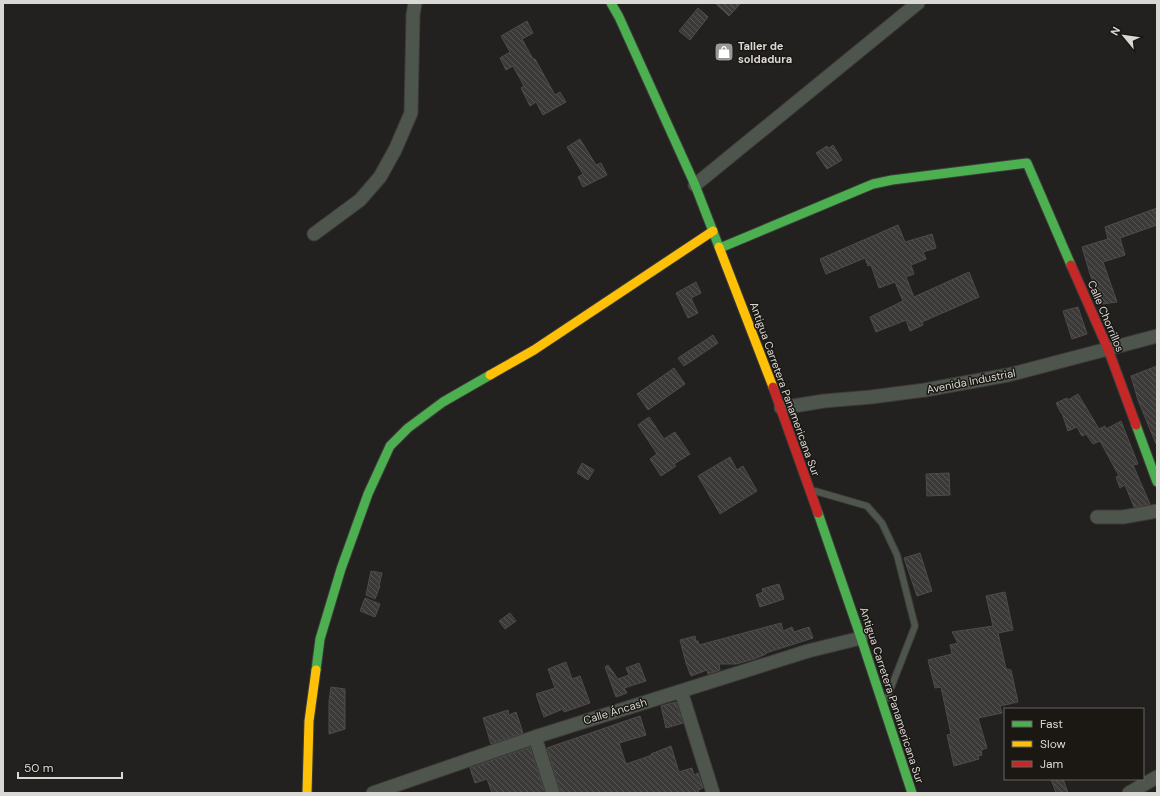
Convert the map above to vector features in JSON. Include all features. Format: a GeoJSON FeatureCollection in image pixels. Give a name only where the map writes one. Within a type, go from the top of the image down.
{"type":"FeatureCollection","features":[{"type":"Feature","properties":{"kind":"main road","name":"Antigua Carretera Panamericana Sur"},"geometry":{"type":"LineString","coordinates":[[611,3],[620,17],[696,185],[781,408],[861,638],[912,793]]}},
{"type":"Feature","properties":{"kind":"main road","name":"Calle Chorrillos"},"geometry":{"type":"LineString","coordinates":[[720,248],[873,184],[892,180],[1027,163],[1108,349],[1157,482]]}},
{"type":"Feature","properties":{"kind":"main road"},"geometry":{"type":"LineString","coordinates":[[307,793],[309,721],[320,639],[346,554],[368,494],[390,446],[408,428],[443,402],[534,350],[713,231]]}},
{"type":"Feature","properties":{"kind":"street"},"geometry":{"type":"LineString","coordinates":[[314,234],[360,200],[380,177],[395,150],[412,113],[413,15],[415,3]]}},
{"type":"Feature","properties":{"kind":"street"},"geometry":{"type":"LineString","coordinates":[[696,185],[918,3]]}},
{"type":"Feature","properties":{"kind":"street","name":"Avenida Industrial"},"geometry":{"type":"LineString","coordinates":[[781,408],[824,401],[925,390],[1008,375],[1157,336]]}},
{"type":"Feature","properties":{"kind":"street"},"geometry":{"type":"LineString","coordinates":[[1097,517],[1123,517],[1157,511]]}},
{"type":"Feature","properties":{"kind":"street","name":"Calle Áncash"},"geometry":{"type":"LineString","coordinates":[[372,793],[535,736],[808,651],[861,638]]}},
{"type":"Feature","properties":{"kind":"street"},"geometry":{"type":"LineString","coordinates":[[681,691],[713,793]]}},
{"type":"Feature","properties":{"kind":"street"},"geometry":{"type":"LineString","coordinates":[[535,736],[553,793]]}},
{"type":"Feature","properties":{"kind":"street"},"geometry":{"type":"LineString","coordinates":[[1129,793],[1157,777]]}},
{"type":"Feature","properties":{"kind":"lane"},"geometry":{"type":"LineString","coordinates":[[808,489],[867,506],[882,523],[897,555],[915,626],[884,707]]}},
{"type":"Feature","properties":{"kind":"building"},"geometry":{"type":"Polygon","coordinates":[[[715,3],[741,3],[729,16],[715,3]]]}},
{"type":"Feature","properties":{"kind":"building"},"geometry":{"type":"Polygon","coordinates":[[[698,8],[708,17],[690,40],[679,31],[698,8]]]}},
{"type":"Feature","properties":{"kind":"building"},"geometry":{"type":"Polygon","coordinates":[[[527,21],[533,33],[522,39],[555,95],[560,92],[566,102],[543,115],[536,102],[530,106],[521,88],[524,86],[513,66],[506,70],[500,58],[510,52],[501,36],[527,21]]]}},
{"type":"Feature","properties":{"kind":"building"},"geometry":{"type":"Polygon","coordinates":[[[580,139],[596,165],[601,163],[607,175],[583,187],[578,177],[583,174],[567,147],[580,139]]]}},
{"type":"Feature","properties":{"kind":"building"},"geometry":{"type":"Polygon","coordinates":[[[833,145],[842,160],[827,169],[816,153],[827,146],[829,148],[833,145]]]}},
{"type":"Feature","properties":{"kind":"building"},"geometry":{"type":"Polygon","coordinates":[[[1157,208],[1157,225],[1120,238],[1125,255],[1103,262],[1117,302],[1102,304],[1090,274],[1082,247],[1108,239],[1105,227],[1157,208]]]}},
{"type":"Feature","properties":{"kind":"building"},"geometry":{"type":"Polygon","coordinates":[[[898,225],[905,242],[932,234],[936,248],[923,252],[926,259],[911,265],[914,274],[906,277],[914,297],[969,272],[979,297],[922,322],[923,325],[910,331],[906,320],[876,332],[870,317],[903,301],[895,282],[879,288],[871,265],[868,266],[865,258],[826,274],[820,259],[898,225]]]}},
{"type":"Feature","properties":{"kind":"building"},"geometry":{"type":"Polygon","coordinates":[[[696,282],[701,293],[691,298],[698,313],[688,318],[676,293],[696,282]]]}},
{"type":"Feature","properties":{"kind":"building"},"geometry":{"type":"Polygon","coordinates":[[[1078,307],[1087,334],[1072,339],[1063,311],[1078,307]]]}},
{"type":"Feature","properties":{"kind":"building"},"geometry":{"type":"Polygon","coordinates":[[[713,335],[718,343],[684,366],[678,358],[713,335]]]}},
{"type":"Feature","properties":{"kind":"building"},"geometry":{"type":"Polygon","coordinates":[[[1157,366],[1156,444],[1138,400],[1131,376],[1157,366]]]}},
{"type":"Feature","properties":{"kind":"building"},"geometry":{"type":"Polygon","coordinates":[[[674,368],[685,384],[648,410],[637,394],[674,368]]]}},
{"type":"Feature","properties":{"kind":"building"},"geometry":{"type":"Polygon","coordinates":[[[1078,394],[1099,429],[1105,426],[1106,429],[1121,421],[1138,464],[1133,465],[1150,504],[1134,507],[1125,485],[1120,488],[1116,477],[1119,476],[1100,441],[1093,444],[1086,434],[1082,436],[1077,427],[1068,431],[1062,413],[1056,403],[1067,398],[1068,400],[1078,394]]]}},
{"type":"Feature","properties":{"kind":"building"},"geometry":{"type":"Polygon","coordinates":[[[649,417],[664,439],[675,432],[690,454],[674,464],[676,466],[661,476],[650,459],[657,454],[638,425],[649,417]]]}},
{"type":"Feature","properties":{"kind":"building"},"geometry":{"type":"Polygon","coordinates":[[[730,457],[737,470],[743,466],[757,491],[720,514],[698,476],[730,457]]]}},
{"type":"Feature","properties":{"kind":"building"},"geometry":{"type":"Polygon","coordinates":[[[582,463],[594,470],[588,480],[577,473],[582,463]]]}},
{"type":"Feature","properties":{"kind":"building"},"geometry":{"type":"Polygon","coordinates":[[[949,473],[950,495],[927,496],[926,474],[949,473]]]}},
{"type":"Feature","properties":{"kind":"building"},"geometry":{"type":"Polygon","coordinates":[[[920,553],[932,591],[917,596],[904,558],[920,553]]]}},
{"type":"Feature","properties":{"kind":"building"},"geometry":{"type":"Polygon","coordinates":[[[371,571],[382,573],[380,586],[375,599],[366,595],[371,571]]]}},
{"type":"Feature","properties":{"kind":"building"},"geometry":{"type":"Polygon","coordinates":[[[779,584],[784,599],[760,607],[756,595],[763,592],[762,589],[779,584]]]}},
{"type":"Feature","properties":{"kind":"building"},"geometry":{"type":"Polygon","coordinates":[[[1005,592],[1013,630],[998,633],[1006,669],[1011,670],[1018,702],[1000,706],[1002,713],[978,718],[987,748],[981,750],[982,755],[978,756],[979,759],[954,766],[947,735],[951,734],[941,687],[935,688],[928,660],[952,654],[950,645],[958,643],[952,632],[993,626],[986,596],[1005,592]]]}},
{"type":"Feature","properties":{"kind":"building"},"geometry":{"type":"Polygon","coordinates":[[[365,598],[380,604],[375,617],[360,611],[365,598]]]}},
{"type":"Feature","properties":{"kind":"building"},"geometry":{"type":"Polygon","coordinates":[[[510,613],[516,621],[505,629],[499,621],[510,613]]]}},
{"type":"Feature","properties":{"kind":"building"},"geometry":{"type":"Polygon","coordinates":[[[781,623],[783,631],[792,627],[794,632],[809,627],[813,638],[736,664],[719,664],[720,670],[708,674],[707,670],[691,676],[680,640],[695,636],[699,645],[781,623]]]}},
{"type":"Feature","properties":{"kind":"building"},"geometry":{"type":"Polygon","coordinates":[[[566,662],[572,679],[580,676],[590,703],[564,712],[563,709],[544,717],[536,694],[555,688],[548,669],[566,662]]]}},
{"type":"Feature","properties":{"kind":"building"},"geometry":{"type":"Polygon","coordinates":[[[639,663],[646,681],[624,688],[627,693],[616,697],[605,667],[608,665],[618,679],[629,675],[626,668],[639,663]]]}},
{"type":"Feature","properties":{"kind":"building"},"geometry":{"type":"Polygon","coordinates":[[[331,687],[345,689],[345,729],[329,734],[329,702],[331,687]]]}},
{"type":"Feature","properties":{"kind":"building"},"geometry":{"type":"Polygon","coordinates":[[[676,702],[683,723],[666,728],[661,706],[676,702]]]}},
{"type":"Feature","properties":{"kind":"building"},"geometry":{"type":"Polygon","coordinates":[[[508,710],[509,715],[516,712],[523,733],[491,744],[483,718],[508,710]]]}},
{"type":"Feature","properties":{"kind":"building"},"geometry":{"type":"Polygon","coordinates":[[[640,716],[646,735],[619,743],[626,764],[652,755],[651,754],[671,746],[679,772],[692,768],[694,775],[698,773],[703,788],[698,790],[699,793],[561,793],[547,748],[640,716]]]}},
{"type":"Feature","properties":{"kind":"building"},"geometry":{"type":"Polygon","coordinates":[[[530,747],[545,793],[492,793],[487,779],[475,783],[470,768],[530,747]]]}},
{"type":"Feature","properties":{"kind":"building"},"geometry":{"type":"Polygon","coordinates":[[[1051,780],[1063,780],[1068,793],[1056,793],[1051,780]]]}},
{"type":"Feature","properties":{"kind":"traffic: fast"},"geometry":{"type":"LineString","coordinates":[[611,3],[619,17],[695,185],[719,247]]}},
{"type":"Feature","properties":{"kind":"traffic: fast"},"geometry":{"type":"LineString","coordinates":[[720,248],[873,184],[892,180],[1027,163],[1071,265]]}},
{"type":"Feature","properties":{"kind":"traffic: fast"},"geometry":{"type":"LineString","coordinates":[[316,670],[320,639],[341,569],[368,494],[390,446],[408,428],[443,402],[490,375]]}},
{"type":"Feature","properties":{"kind":"traffic: fast"},"geometry":{"type":"LineString","coordinates":[[1136,425],[1157,482]]}},
{"type":"Feature","properties":{"kind":"traffic: fast"},"geometry":{"type":"LineString","coordinates":[[818,513],[912,793]]}},
{"type":"Feature","properties":{"kind":"traffic: slow"},"geometry":{"type":"LineString","coordinates":[[490,375],[534,350],[713,231]]}},
{"type":"Feature","properties":{"kind":"traffic: slow"},"geometry":{"type":"LineString","coordinates":[[719,247],[773,387]]}},
{"type":"Feature","properties":{"kind":"traffic: slow"},"geometry":{"type":"LineString","coordinates":[[307,793],[309,721],[316,670]]}},
{"type":"Feature","properties":{"kind":"traffic: jam"},"geometry":{"type":"LineString","coordinates":[[1071,265],[1108,349],[1136,425]]}},
{"type":"Feature","properties":{"kind":"traffic: jam"},"geometry":{"type":"LineString","coordinates":[[773,387],[818,513]]}},
{"type":"Feature","properties":{"kind":"place","name":"Taller de soldadura"},"geometry":{"type":"Point","coordinates":[724,52]}}]}
